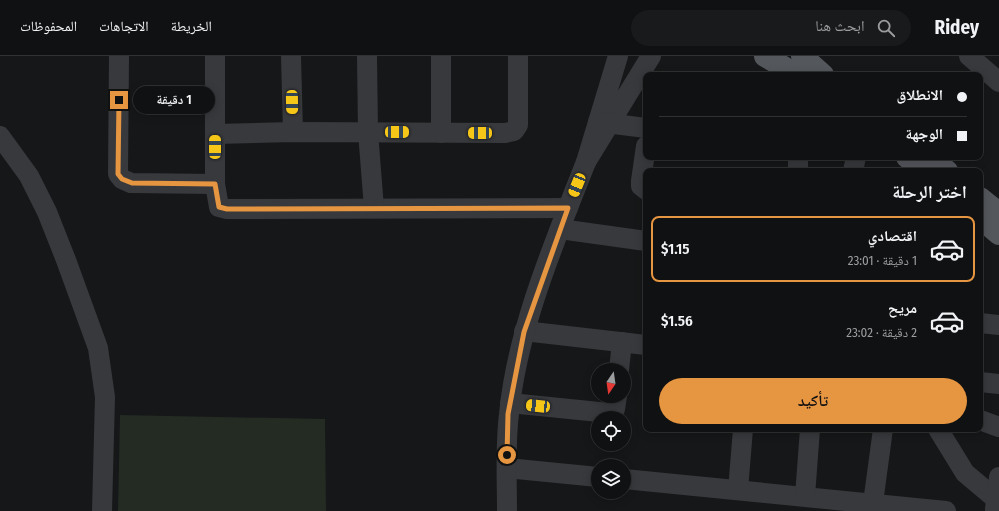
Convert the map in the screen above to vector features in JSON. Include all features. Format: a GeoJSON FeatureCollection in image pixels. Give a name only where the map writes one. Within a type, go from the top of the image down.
{"type":"FeatureCollection","features":[{"type":"Feature","properties":{"kind":"main road"},"geometry":{"type":"LineString","coordinates":[[765,56],[809,69]]}},
{"type":"Feature","properties":{"kind":"main road"},"geometry":{"type":"LineString","coordinates":[[917,163],[936,168]]}},
{"type":"Feature","properties":{"kind":"main road"},"geometry":{"type":"LineString","coordinates":[[983,200],[999,213]]}},
{"type":"Feature","properties":{"kind":"main road"},"geometry":{"type":"LineString","coordinates":[[983,221],[999,234]]}},
{"type":"Feature","properties":{"kind":"street"},"geometry":{"type":"LineString","coordinates":[[120,56],[118,174],[122,179],[132,183],[215,184]]}},
{"type":"Feature","properties":{"kind":"street"},"geometry":{"type":"LineString","coordinates":[[215,56],[215,184],[219,207],[227,209],[568,208]]}},
{"type":"Feature","properties":{"kind":"street"},"geometry":{"type":"LineString","coordinates":[[291,56],[293,132]]}},
{"type":"Feature","properties":{"kind":"street"},"geometry":{"type":"LineString","coordinates":[[367,56],[368,132],[374,208]]}},
{"type":"Feature","properties":{"kind":"street"},"geometry":{"type":"LineString","coordinates":[[441,56],[441,133]]}},
{"type":"Feature","properties":{"kind":"street"},"geometry":{"type":"LineString","coordinates":[[215,134],[293,132],[505,133],[514,131],[518,125],[518,56]]}},
{"type":"Feature","properties":{"kind":"street"},"geometry":{"type":"LineString","coordinates":[[604,122],[618,56]]}},
{"type":"Feature","properties":{"kind":"street"},"geometry":{"type":"LineString","coordinates":[[507,511],[508,414],[524,332],[568,208],[604,122],[651,56]]}},
{"type":"Feature","properties":{"kind":"street"},"geometry":{"type":"LineString","coordinates":[[969,56],[992,78]]}},
{"type":"Feature","properties":{"kind":"street"},"geometry":{"type":"LineString","coordinates":[[604,122],[643,128]]}},
{"type":"Feature","properties":{"kind":"street"},"geometry":{"type":"LineString","coordinates":[[0,136],[29,176],[47,212],[98,348],[105,396],[102,511]]}},
{"type":"Feature","properties":{"kind":"street"},"geometry":{"type":"LineString","coordinates":[[643,188],[641,186],[641,181],[644,160]]}},
{"type":"Feature","properties":{"kind":"street"},"geometry":{"type":"LineString","coordinates":[[560,229],[643,241]]}},
{"type":"Feature","properties":{"kind":"street"},"geometry":{"type":"LineString","coordinates":[[983,323],[999,325]]}},
{"type":"Feature","properties":{"kind":"street"},"geometry":{"type":"LineString","coordinates":[[524,332],[643,345]]}},
{"type":"Feature","properties":{"kind":"street"},"geometry":{"type":"LineString","coordinates":[[620,363],[622,342]]}},
{"type":"Feature","properties":{"kind":"street"},"geometry":{"type":"LineString","coordinates":[[983,382],[999,384]]}},
{"type":"Feature","properties":{"kind":"street"},"geometry":{"type":"LineString","coordinates":[[510,403],[609,413],[616,409],[616,403]]}},
{"type":"Feature","properties":{"kind":"street"},"geometry":{"type":"LineString","coordinates":[[983,421],[999,427]]}},
{"type":"Feature","properties":{"kind":"street"},"geometry":{"type":"LineString","coordinates":[[738,490],[743,432]]}},
{"type":"Feature","properties":{"kind":"street"},"geometry":{"type":"LineString","coordinates":[[805,496],[810,432]]}},
{"type":"Feature","properties":{"kind":"street"},"geometry":{"type":"LineString","coordinates":[[873,503],[883,432]]}},
{"type":"Feature","properties":{"kind":"street"},"geometry":{"type":"LineString","coordinates":[[940,432],[965,473],[995,505]]}},
{"type":"Feature","properties":{"kind":"street"},"geometry":{"type":"LineString","coordinates":[[507,468],[591,476]]}},
{"type":"Feature","properties":{"kind":"street"},"geometry":{"type":"LineString","coordinates":[[995,505],[999,478]]}},
{"type":"Feature","properties":{"kind":"street"},"geometry":{"type":"LineString","coordinates":[[631,480],[946,511]]}},
{"type":"Feature","properties":{"kind":"shaded area"},"geometry":{"type":"Polygon","coordinates":[[[120,415],[325,419],[326,511],[118,511],[120,415]]]}},
{"type":"Feature","properties":{"kind":"route"},"geometry":{"type":"LineString","coordinates":[[119,100],[118,174],[122,179],[132,183],[215,184],[219,207],[227,209],[568,208],[524,332],[518,356],[508,414],[507,455]]}}]}
